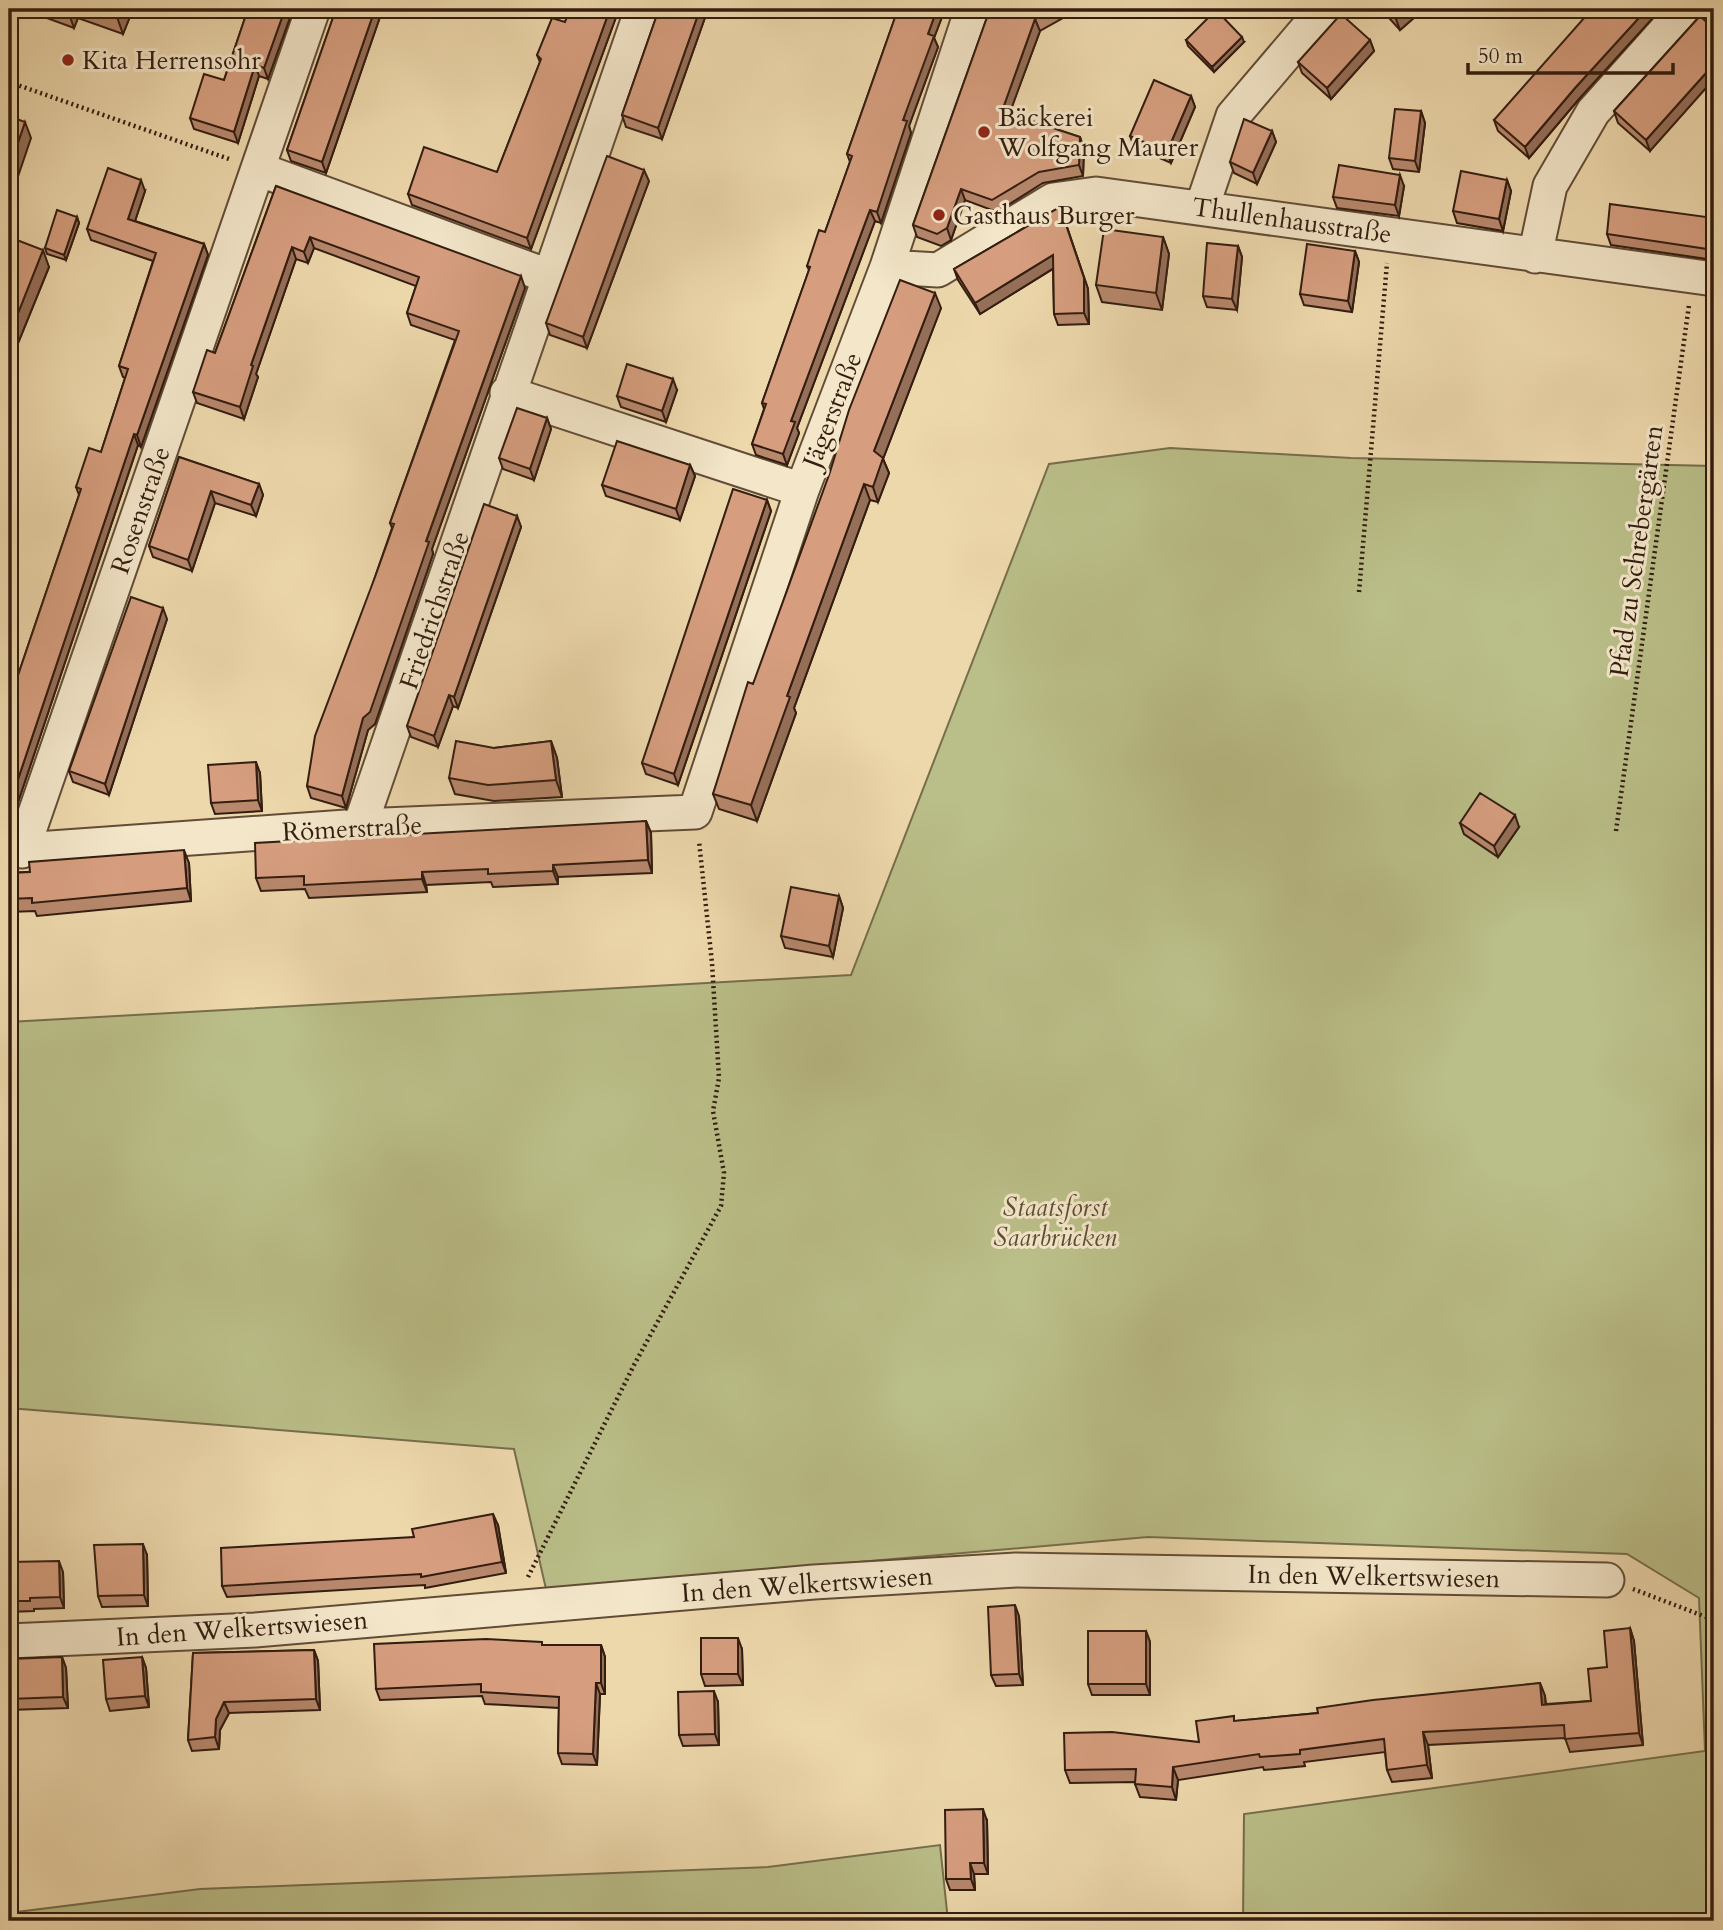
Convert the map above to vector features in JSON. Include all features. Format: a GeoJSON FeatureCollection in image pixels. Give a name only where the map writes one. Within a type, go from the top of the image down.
{"type":"FeatureCollection","features":[{"type":"Feature","properties":{"kind":"street","name":"Rosenstraße"},"geometry":{"type":"LineString","coordinates":[[15,851],[313,9]]}},
{"type":"Feature","properties":{"kind":"street","name":"Friedrichstraße"},"geometry":{"type":"LineString","coordinates":[[360,826],[507,393],[642,9]]}},
{"type":"Feature","properties":{"kind":"street","name":"Jägerstraße"},"geometry":{"type":"LineString","coordinates":[[695,812],[802,490],[887,267],[972,9]]}},
{"type":"Feature","properties":{"kind":"street"},"geometry":{"type":"LineString","coordinates":[[1202,207],[1233,116],[1324,9]]}},
{"type":"Feature","properties":{"kind":"street"},"geometry":{"type":"LineString","coordinates":[[1535,256],[1550,186],[1592,112],[1685,9]]}},
{"type":"Feature","properties":{"kind":"street"},"geometry":{"type":"LineString","coordinates":[[258,169],[548,276]]}},
{"type":"Feature","properties":{"kind":"street","name":"Thullenhausstraße"},"geometry":{"type":"LineString","coordinates":[[887,267],[939,270],[1053,201],[1096,194],[1704,278]]}},
{"type":"Feature","properties":{"kind":"street"},"geometry":{"type":"LineString","coordinates":[[507,393],[802,490]]}},
{"type":"Feature","properties":{"kind":"street","name":"Römerstraße"},"geometry":{"type":"LineString","coordinates":[[15,851],[360,826],[695,812]]}},
{"type":"Feature","properties":{"kind":"street","name":"In den Welkertswiesen"},"geometry":{"type":"LineString","coordinates":[[9,1641],[255,1630],[511,1606],[1016,1570],[1607,1580]]}},
{"type":"Feature","properties":{"kind":"path"},"geometry":{"type":"LineString","coordinates":[[9,82],[258,169]]}},
{"type":"Feature","properties":{"kind":"path"},"geometry":{"type":"LineString","coordinates":[[1359,592],[1386,266],[1392,234]]}},
{"type":"Feature","properties":{"kind":"path","name":"Pfad zu Schrebergärten"},"geometry":{"type":"LineString","coordinates":[[1616,831],[1704,278]]}},
{"type":"Feature","properties":{"kind":"path"},"geometry":{"type":"LineString","coordinates":[[511,1606],[634,1365],[721,1206],[724,1173],[713,1111],[719,1077],[712,963],[695,812]]}},
{"type":"Feature","properties":{"kind":"path"},"geometry":{"type":"LineString","coordinates":[[1607,1580],[1714,1620]]}},
{"type":"Feature","properties":{"kind":"green space","name":"Staatsforst Saarbrücken"},"geometry":{"type":"Polygon","coordinates":[[[1170,448],[1351,458],[1714,466],[1714,1921],[1243,1921],[1244,1814],[1705,1751],[1699,1598],[1627,1554],[1148,1537],[546,1589],[514,1449],[9,1408],[9,1022],[851,975],[1049,464],[1170,448]]]}},
{"type":"Feature","properties":{"kind":"green space"},"geometry":{"type":"Polygon","coordinates":[[[940,1845],[948,1921],[9,1921],[9,1913],[200,1889],[768,1867],[940,1845]]]}},
{"type":"Feature","properties":{"kind":"building"},"geometry":{"type":"Polygon","coordinates":[[[93,9],[120,9],[117,17],[93,9]]]}},
{"type":"Feature","properties":{"kind":"building"},"geometry":{"type":"Polygon","coordinates":[[[248,9],[285,9],[264,68],[255,65],[234,132],[190,118],[204,74],[224,80],[248,9]]]}},
{"type":"Feature","properties":{"kind":"building"},"geometry":{"type":"Polygon","coordinates":[[[336,9],[375,9],[322,162],[287,150],[336,9]]]}},
{"type":"Feature","properties":{"kind":"building"},"geometry":{"type":"Polygon","coordinates":[[[570,9],[610,9],[527,238],[408,194],[424,147],[497,172],[541,59],[537,55],[552,18],[565,22],[570,9]]]}},
{"type":"Feature","properties":{"kind":"building"},"geometry":{"type":"Polygon","coordinates":[[[659,9],[700,9],[658,128],[622,115],[659,9]]]}},
{"type":"Feature","properties":{"kind":"building"},"geometry":{"type":"Polygon","coordinates":[[[898,9],[937,9],[928,34],[934,36],[903,120],[907,121],[877,212],[870,210],[791,421],[795,422],[783,454],[752,444],[766,404],[762,403],[810,267],[807,266],[819,230],[825,232],[852,156],[847,154],[898,9]]]}},
{"type":"Feature","properties":{"kind":"building"},"geometry":{"type":"Polygon","coordinates":[[[990,9],[1054,9],[1035,19],[1002,111],[1080,137],[1079,165],[1039,172],[992,200],[961,189],[947,228],[937,234],[913,225],[990,9]]]}},
{"type":"Feature","properties":{"kind":"building"},"geometry":{"type":"Polygon","coordinates":[[[1387,9],[1408,9],[1396,19],[1387,9]]]}},
{"type":"Feature","properties":{"kind":"building"},"geometry":{"type":"Polygon","coordinates":[[[1592,9],[1647,9],[1525,147],[1494,120],[1592,9]]]}},
{"type":"Feature","properties":{"kind":"building"},"geometry":{"type":"Polygon","coordinates":[[[1216,10],[1242,37],[1212,67],[1186,40],[1216,10]]]}},
{"type":"Feature","properties":{"kind":"building"},"geometry":{"type":"Polygon","coordinates":[[[1341,14],[1370,40],[1327,88],[1298,62],[1341,14]]]}},
{"type":"Feature","properties":{"kind":"building"},"geometry":{"type":"Polygon","coordinates":[[[1700,16],[1714,29],[1714,64],[1646,140],[1614,111],[1700,16]]]}},
{"type":"Feature","properties":{"kind":"building"},"geometry":{"type":"Polygon","coordinates":[[[1154,80],[1191,96],[1167,152],[1130,136],[1154,80]]]}},
{"type":"Feature","properties":{"kind":"building"},"geometry":{"type":"Polygon","coordinates":[[[1395,109],[1421,111],[1415,161],[1389,158],[1395,109]]]}},
{"type":"Feature","properties":{"kind":"building"},"geometry":{"type":"Polygon","coordinates":[[[9,116],[25,122],[9,169],[9,116]]]}},
{"type":"Feature","properties":{"kind":"building"},"geometry":{"type":"Polygon","coordinates":[[[1244,119],[1272,131],[1253,173],[1230,162],[1244,119]]]}},
{"type":"Feature","properties":{"kind":"building"},"geometry":{"type":"Polygon","coordinates":[[[607,156],[644,170],[583,337],[546,323],[607,156]]]}},
{"type":"Feature","properties":{"kind":"building"},"geometry":{"type":"Polygon","coordinates":[[[1339,165],[1400,175],[1395,205],[1333,197],[1339,165]]]}},
{"type":"Feature","properties":{"kind":"building"},"geometry":{"type":"Polygon","coordinates":[[[108,168],[141,180],[128,219],[204,244],[137,435],[134,434],[9,806],[9,702],[81,489],[76,487],[89,448],[101,452],[128,369],[119,366],[156,253],[87,229],[108,168]]]}},
{"type":"Feature","properties":{"kind":"building"},"geometry":{"type":"Polygon","coordinates":[[[1461,171],[1507,180],[1499,219],[1453,211],[1461,171]]]}},
{"type":"Feature","properties":{"kind":"building"},"geometry":{"type":"Polygon","coordinates":[[[276,186],[521,276],[426,541],[429,542],[370,712],[363,718],[342,796],[307,786],[315,736],[394,524],[390,523],[459,331],[407,313],[419,277],[310,237],[304,252],[292,247],[251,365],[253,366],[240,407],[193,392],[207,350],[215,353],[276,186]]]}},
{"type":"Feature","properties":{"kind":"building"},"geometry":{"type":"Polygon","coordinates":[[[1610,204],[1714,218],[1714,250],[1607,234],[1610,204]]]}},
{"type":"Feature","properties":{"kind":"building"},"geometry":{"type":"Polygon","coordinates":[[[1060,207],[1084,278],[1084,313],[1054,314],[1053,255],[975,303],[954,269],[1060,207]]]}},
{"type":"Feature","properties":{"kind":"building"},"geometry":{"type":"Polygon","coordinates":[[[57,210],[77,217],[64,255],[45,248],[57,210]]]}},
{"type":"Feature","properties":{"kind":"building"},"geometry":{"type":"Polygon","coordinates":[[[1104,229],[1163,237],[1156,293],[1096,285],[1104,229]]]}},
{"type":"Feature","properties":{"kind":"building"},"geometry":{"type":"Polygon","coordinates":[[[9,237],[43,250],[9,336],[9,237]]]}},
{"type":"Feature","properties":{"kind":"building"},"geometry":{"type":"Polygon","coordinates":[[[1207,243],[1238,246],[1232,299],[1203,296],[1207,243]]]}},
{"type":"Feature","properties":{"kind":"building"},"geometry":{"type":"Polygon","coordinates":[[[1307,244],[1355,251],[1348,301],[1300,294],[1307,244]]]}},
{"type":"Feature","properties":{"kind":"building"},"geometry":{"type":"Polygon","coordinates":[[[900,280],[935,293],[874,451],[883,458],[873,487],[864,484],[787,696],[790,697],[751,805],[713,794],[748,682],[753,684],[830,472],[849,410],[900,280]]]}},
{"type":"Feature","properties":{"kind":"building"},"geometry":{"type":"Polygon","coordinates":[[[627,364],[673,379],[662,411],[617,396],[627,364]]]}},
{"type":"Feature","properties":{"kind":"building"},"geometry":{"type":"Polygon","coordinates":[[[517,408],[547,418],[530,469],[499,458],[517,408]]]}},
{"type":"Feature","properties":{"kind":"building"},"geometry":{"type":"Polygon","coordinates":[[[617,441],[690,465],[676,509],[602,485],[617,441]]]}},
{"type":"Feature","properties":{"kind":"building"},"geometry":{"type":"Polygon","coordinates":[[[179,457],[259,484],[251,505],[211,491],[188,560],[149,546],[179,457]]]}},
{"type":"Feature","properties":{"kind":"building"},"geometry":{"type":"Polygon","coordinates":[[[733,489],[767,500],[674,774],[642,763],[733,489]]]}},
{"type":"Feature","properties":{"kind":"building"},"geometry":{"type":"Polygon","coordinates":[[[484,504],[517,516],[454,697],[449,695],[434,736],[407,726],[484,504]]]}},
{"type":"Feature","properties":{"kind":"building"},"geometry":{"type":"Polygon","coordinates":[[[131,597],[163,608],[105,784],[69,771],[131,597]]]}},
{"type":"Feature","properties":{"kind":"building"},"geometry":{"type":"Polygon","coordinates":[[[456,741],[494,748],[551,741],[556,780],[488,785],[449,778],[456,741]]]}},
{"type":"Feature","properties":{"kind":"building"},"geometry":{"type":"Polygon","coordinates":[[[256,762],[258,800],[211,803],[208,765],[256,762]]]}},
{"type":"Feature","properties":{"kind":"building"},"geometry":{"type":"Polygon","coordinates":[[[1480,793],[1515,815],[1494,846],[1460,823],[1480,793]]]}},
{"type":"Feature","properties":{"kind":"building"},"geometry":{"type":"Polygon","coordinates":[[[646,821],[648,860],[553,865],[553,871],[488,874],[488,869],[422,872],[422,879],[304,885],[304,876],[256,878],[255,843],[646,821]]]}},
{"type":"Feature","properties":{"kind":"building"},"geometry":{"type":"Polygon","coordinates":[[[184,850],[187,888],[32,903],[32,898],[9,899],[9,873],[30,872],[29,862],[184,850]]]}},
{"type":"Feature","properties":{"kind":"building"},"geometry":{"type":"Polygon","coordinates":[[[791,887],[839,896],[829,946],[781,936],[791,887]]]}},
{"type":"Feature","properties":{"kind":"building"},"geometry":{"type":"Polygon","coordinates":[[[493,1514],[502,1562],[421,1577],[421,1574],[222,1586],[221,1548],[414,1537],[412,1529],[493,1514]]]}},
{"type":"Feature","properties":{"kind":"building"},"geometry":{"type":"Polygon","coordinates":[[[143,1544],[144,1595],[98,1596],[94,1545],[143,1544]]]}},
{"type":"Feature","properties":{"kind":"building"},"geometry":{"type":"Polygon","coordinates":[[[59,1561],[60,1597],[9,1601],[9,1562],[59,1561]]]}},
{"type":"Feature","properties":{"kind":"building"},"geometry":{"type":"Polygon","coordinates":[[[1015,1605],[1019,1674],[991,1675],[988,1607],[1015,1605]]]}},
{"type":"Feature","properties":{"kind":"building"},"geometry":{"type":"Polygon","coordinates":[[[1630,1628],[1639,1733],[1565,1739],[1564,1725],[1423,1732],[1427,1765],[1387,1770],[1384,1739],[1300,1750],[1300,1754],[1260,1757],[1259,1754],[1173,1767],[1172,1787],[1135,1784],[1136,1769],[1065,1770],[1064,1733],[1112,1732],[1199,1742],[1196,1721],[1234,1716],[1234,1721],[1318,1713],[1317,1708],[1373,1700],[1540,1683],[1542,1705],[1591,1701],[1588,1669],[1607,1667],[1604,1631],[1630,1628]]]}},
{"type":"Feature","properties":{"kind":"building"},"geometry":{"type":"Polygon","coordinates":[[[1088,1631],[1146,1631],[1146,1684],[1088,1684],[1088,1631]]]}},
{"type":"Feature","properties":{"kind":"building"},"geometry":{"type":"Polygon","coordinates":[[[701,1638],[738,1638],[738,1674],[701,1674],[701,1638]]]}},
{"type":"Feature","properties":{"kind":"building"},"geometry":{"type":"Polygon","coordinates":[[[486,1639],[542,1642],[542,1645],[601,1645],[601,1683],[596,1683],[593,1754],[558,1753],[559,1697],[481,1692],[481,1684],[376,1689],[374,1644],[486,1639]]]}},
{"type":"Feature","properties":{"kind":"building"},"geometry":{"type":"Polygon","coordinates":[[[314,1650],[316,1699],[224,1702],[216,1719],[215,1737],[188,1740],[193,1653],[314,1650]]]}},
{"type":"Feature","properties":{"kind":"building"},"geometry":{"type":"Polygon","coordinates":[[[62,1657],[63,1697],[9,1699],[9,1659],[62,1657]]]}},
{"type":"Feature","properties":{"kind":"building"},"geometry":{"type":"Polygon","coordinates":[[[142,1657],[145,1696],[106,1699],[103,1660],[142,1657]]]}},
{"type":"Feature","properties":{"kind":"building"},"geometry":{"type":"Polygon","coordinates":[[[714,1691],[715,1734],[679,1735],[678,1692],[714,1691]]]}},
{"type":"Feature","properties":{"kind":"building"},"geometry":{"type":"Polygon","coordinates":[[[983,1809],[984,1863],[970,1863],[971,1879],[946,1879],[945,1810],[983,1809]]]}},
{"type":"Feature","properties":{"kind":"place","name":"Kita Herrensohr"},"geometry":{"type":"Point","coordinates":[68,60]}},
{"type":"Feature","properties":{"kind":"place","name":"Bäckerei Wolfgang Maurer"},"geometry":{"type":"Point","coordinates":[984,132]}},
{"type":"Feature","properties":{"kind":"place","name":"Gasthaus Burger"},"geometry":{"type":"Point","coordinates":[939,215]}}]}
